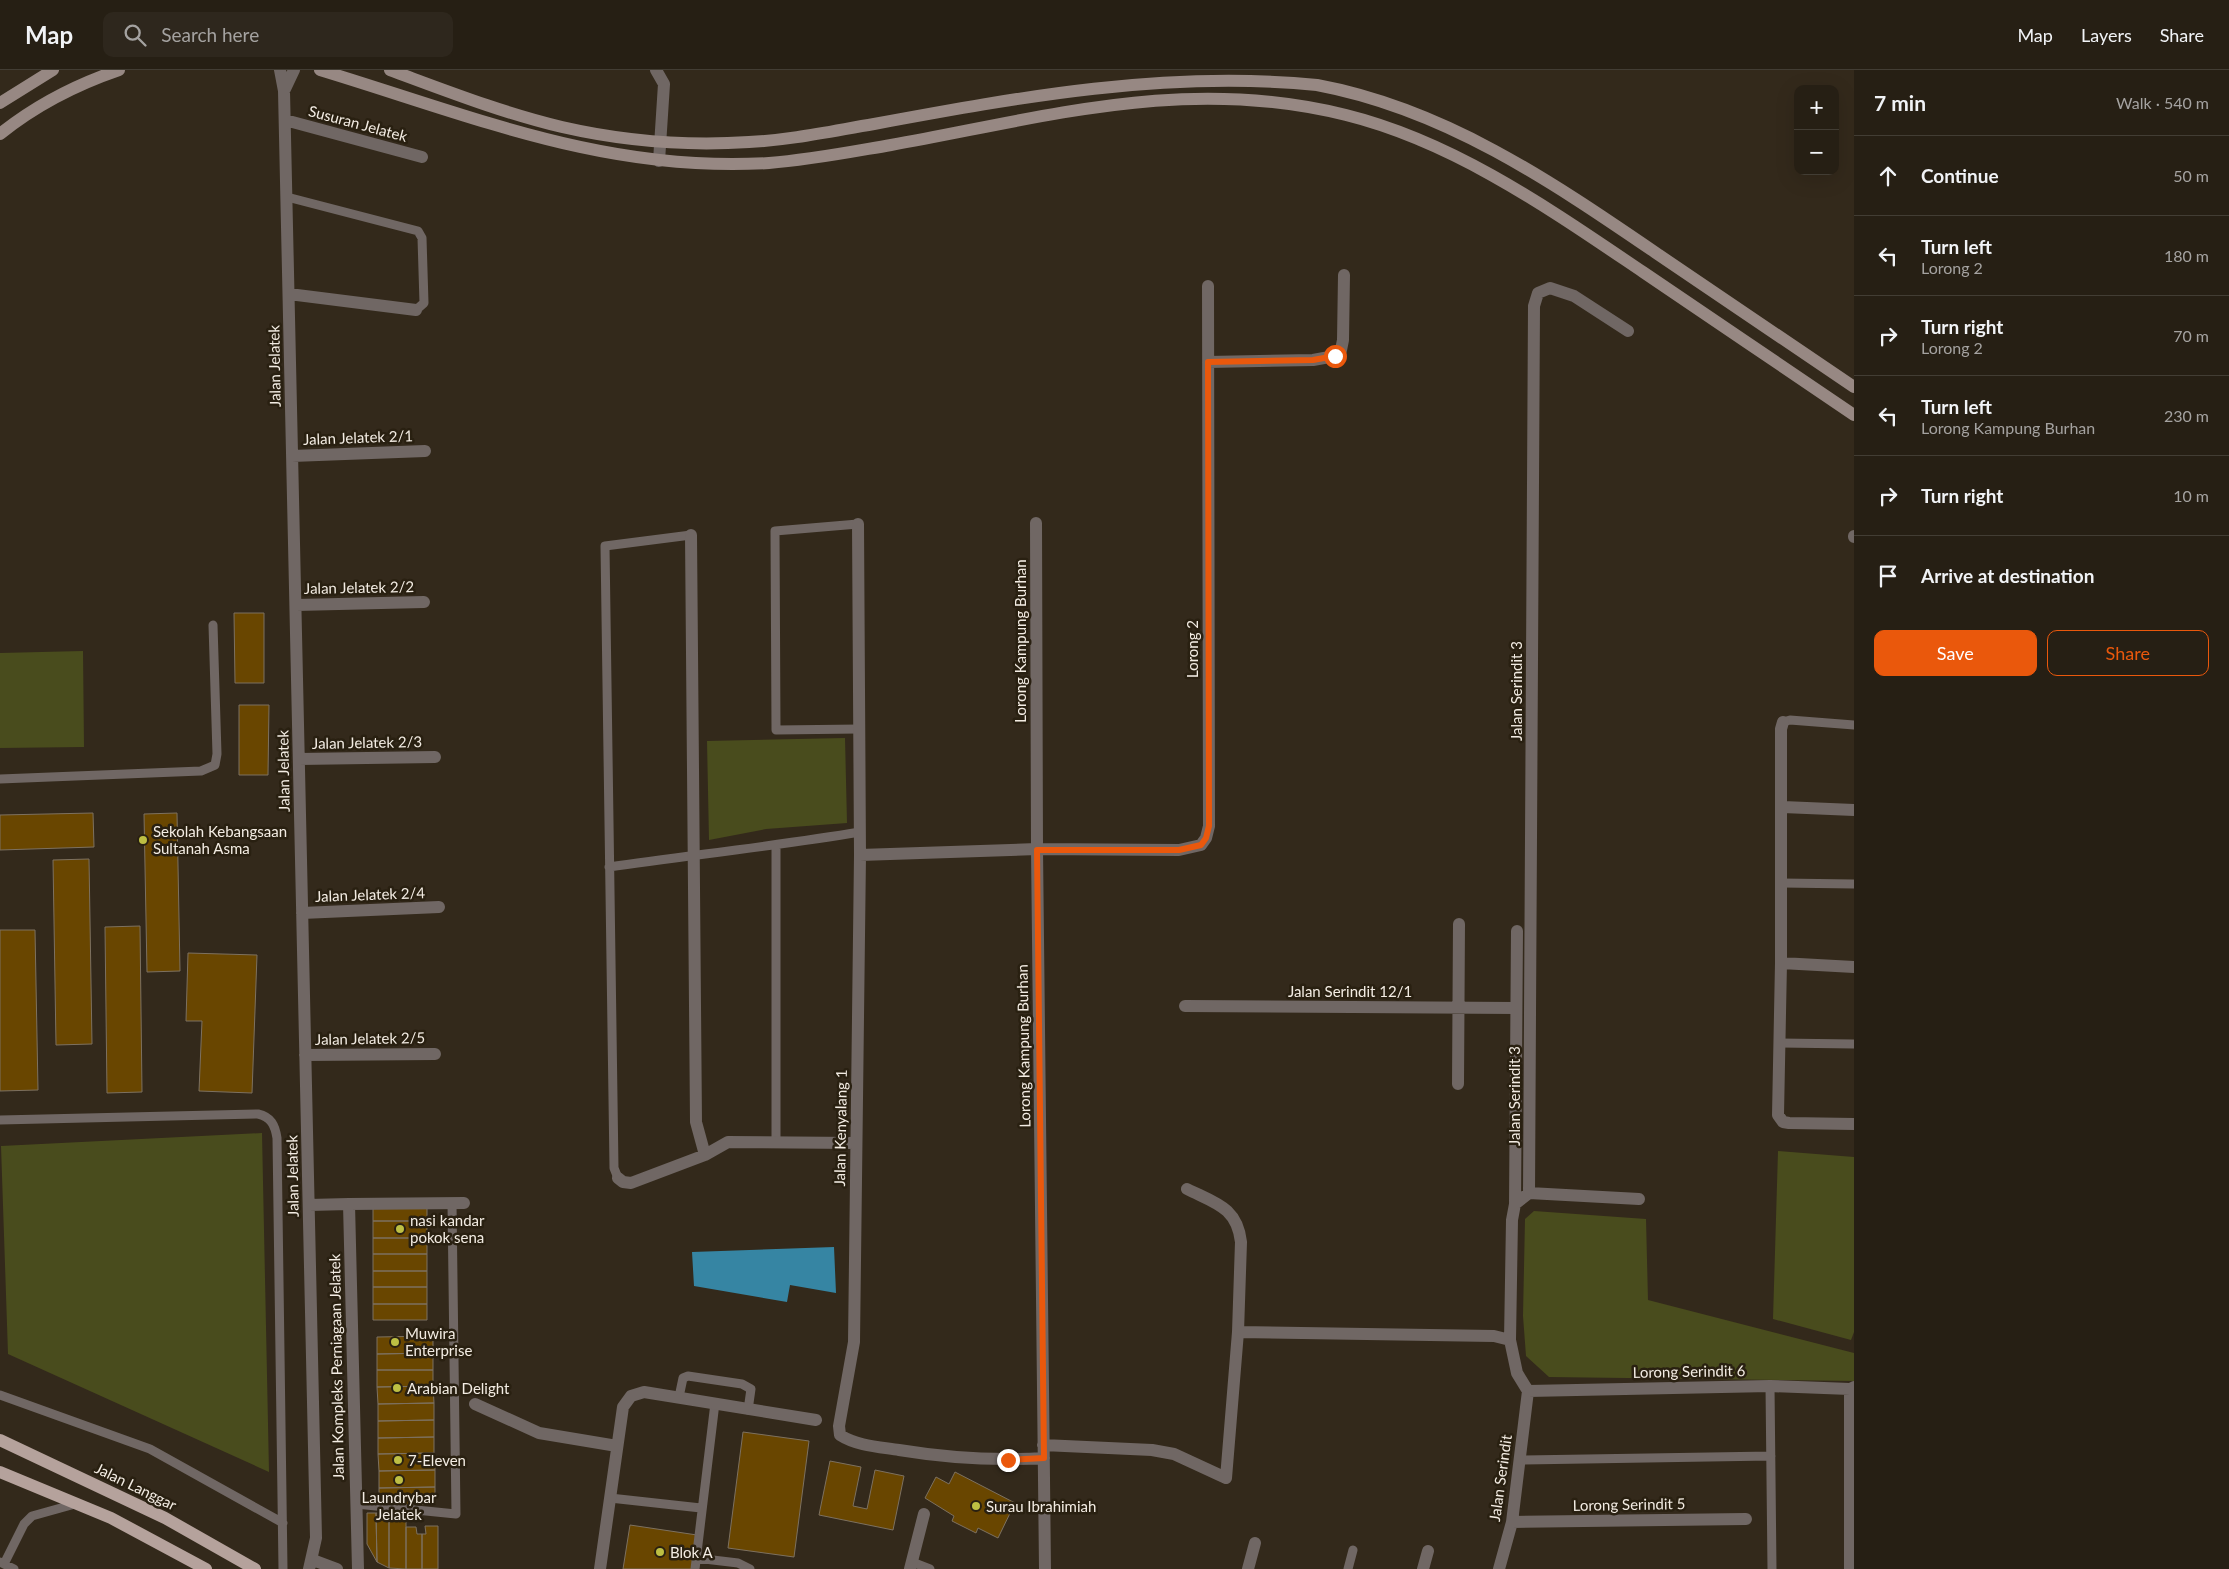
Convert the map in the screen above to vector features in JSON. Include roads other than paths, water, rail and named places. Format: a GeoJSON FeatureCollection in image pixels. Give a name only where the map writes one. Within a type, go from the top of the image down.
{"type":"FeatureCollection","features":[{"type":"Feature","properties":{"kind":"main road"},"geometry":{"type":"LineString","coordinates":[[0,103],[53,70]]}},
{"type":"Feature","properties":{"kind":"main road"},"geometry":{"type":"LineString","coordinates":[[0,134],[37,107],[63,92],[119,70]]}},
{"type":"Feature","properties":{"kind":"main road"},"geometry":{"type":"LineString","coordinates":[[320,70],[556,143],[604,153],[659,160],[750,163],[821,157],[1137,100],[1208,97],[1252,99],[1314,108],[1382,126],[1448,151],[1567,221],[1854,415]]}},
{"type":"Feature","properties":{"kind":"main road"},"geometry":{"type":"LineString","coordinates":[[390,70],[500,109],[560,127],[607,136],[660,142],[724,143],[778,140],[1098,82],[1153,76],[1245,75],[1318,85],[1390,103],[1458,130],[1579,201],[1854,387]]}},
{"type":"Feature","properties":{"kind":"main road","name":"Jalan Langgar"},"geometry":{"type":"LineString","coordinates":[[0,1440],[165,1518],[255,1569]]}},
{"type":"Feature","properties":{"kind":"main road"},"geometry":{"type":"LineString","coordinates":[[0,1472],[111,1518],[206,1569]]}},
{"type":"Feature","properties":{"kind":"street","name":"Jalan Jelatek"},"geometry":{"type":"LineString","coordinates":[[280,70],[284,91],[285,120],[306,1055],[316,1538],[311,1565]]}},
{"type":"Feature","properties":{"kind":"street","name":"Jalan Jelatek"},"geometry":{"type":"LineString","coordinates":[[284,91],[288,77],[294,70]]}},
{"type":"Feature","properties":{"kind":"street"},"geometry":{"type":"LineString","coordinates":[[656,70],[664,84],[659,160]]}},
{"type":"Feature","properties":{"kind":"street","name":"Susuran Jelatek"},"geometry":{"type":"LineString","coordinates":[[285,120],[422,157]]}},
{"type":"Feature","properties":{"kind":"street"},"geometry":{"type":"LineString","coordinates":[[1208,362],[1313,360],[1335,356],[1341,350],[1343,340],[1344,275]]}},
{"type":"Feature","properties":{"kind":"street","name":"Lorong 2"},"geometry":{"type":"LineString","coordinates":[[860,855],[1037,850],[1179,850],[1201,845],[1206,838],[1209,826],[1208,286]]}},
{"type":"Feature","properties":{"kind":"street","name":"Jalan Serindit 3"},"geometry":{"type":"LineString","coordinates":[[1529,1193],[1534,306],[1538,293],[1550,288],[1574,296],[1628,331]]}},
{"type":"Feature","properties":{"kind":"street"},"geometry":{"type":"LineString","coordinates":[[289,294],[416,310]]}},
{"type":"Feature","properties":{"kind":"street","name":"Jalan Jelatek 2/1"},"geometry":{"type":"LineString","coordinates":[[292,456],[425,451]]}},
{"type":"Feature","properties":{"kind":"street","name":"Lorong Kampung Burhan"},"geometry":{"type":"LineString","coordinates":[[1036,522],[1037,850],[1045,1569]]}},
{"type":"Feature","properties":{"kind":"street","name":"Jalan Kenyalang 1"},"geometry":{"type":"LineString","coordinates":[[858,524],[860,855],[854,1342],[839,1426],[840,1435],[849,1440],[882,1448],[955,1459],[1008,1460],[1044,1458]]}},
{"type":"Feature","properties":{"kind":"street"},"geometry":{"type":"LineString","coordinates":[[691,535],[696,1122],[705,1155]]}},
{"type":"Feature","properties":{"kind":"street","name":"Jalan Jelatek 2/2"},"geometry":{"type":"LineString","coordinates":[[296,604],[424,602]]}},
{"type":"Feature","properties":{"kind":"street"},"geometry":{"type":"LineString","coordinates":[[1783,722],[1781,729],[1783,807],[1780,1043],[1776,1108],[1780,1120],[1789,1123],[1854,1124]]}},
{"type":"Feature","properties":{"kind":"street","name":"Jalan Jelatek 2/3"},"geometry":{"type":"LineString","coordinates":[[299,760],[435,757]]}},
{"type":"Feature","properties":{"kind":"street"},"geometry":{"type":"LineString","coordinates":[[1783,807],[1854,810]]}},
{"type":"Feature","properties":{"kind":"street","name":"Jalan Jelatek 2/4"},"geometry":{"type":"LineString","coordinates":[[302,913],[438,907]]}},
{"type":"Feature","properties":{"kind":"street"},"geometry":{"type":"LineString","coordinates":[[1458,1084],[1459,924]]}},
{"type":"Feature","properties":{"kind":"street"},"geometry":{"type":"LineString","coordinates":[[1517,931],[1515,1204],[1512,1220],[1510,1340],[1517,1373],[1528,1391]]}},
{"type":"Feature","properties":{"kind":"street"},"geometry":{"type":"LineString","coordinates":[[1781,963],[1854,967]]}},
{"type":"Feature","properties":{"kind":"street","name":"Jalan Serindit 12/1"},"geometry":{"type":"LineString","coordinates":[[1185,1006],[1516,1008]]}},
{"type":"Feature","properties":{"kind":"street","name":"Jalan Jelatek 2/5"},"geometry":{"type":"LineString","coordinates":[[306,1055],[435,1054]]}},
{"type":"Feature","properties":{"kind":"street"},"geometry":{"type":"LineString","coordinates":[[618,1178],[623,1182],[631,1183],[705,1155],[728,1142],[856,1143]]}},
{"type":"Feature","properties":{"kind":"street"},"geometry":{"type":"LineString","coordinates":[[1043,1445],[1152,1450],[1174,1454],[1226,1478],[1238,1332],[1240,1229],[1234,1217],[1227,1209],[1187,1189]]}},
{"type":"Feature","properties":{"kind":"street"},"geometry":{"type":"LineString","coordinates":[[1515,1204],[1529,1193],[1639,1200]]}},
{"type":"Feature","properties":{"kind":"street"},"geometry":{"type":"LineString","coordinates":[[309,1205],[458,1203]]}},
{"type":"Feature","properties":{"kind":"street","name":"Jalan Kompleks Perniagaan Jelatek"},"geometry":{"type":"LineString","coordinates":[[349,1204],[358,1569]]}},
{"type":"Feature","properties":{"kind":"street"},"geometry":{"type":"LineString","coordinates":[[1238,1332],[1494,1336],[1510,1340]]}},
{"type":"Feature","properties":{"kind":"street","name":"Lorong Serindit 6"},"geometry":{"type":"LineString","coordinates":[[1528,1391],[1770,1386],[1852,1388]]}},
{"type":"Feature","properties":{"kind":"street"},"geometry":{"type":"LineString","coordinates":[[1850,1569],[1852,1388]]}},
{"type":"Feature","properties":{"kind":"street","name":"Jalan Serindit"},"geometry":{"type":"LineString","coordinates":[[1499,1569],[1512,1522],[1528,1391]]}},
{"type":"Feature","properties":{"kind":"street"},"geometry":{"type":"LineString","coordinates":[[600,1569],[623,1407],[631,1396],[644,1392],[816,1420]]}},
{"type":"Feature","properties":{"kind":"street"},"geometry":{"type":"LineString","coordinates":[[475,1404],[539,1433],[617,1446]]}},
{"type":"Feature","properties":{"kind":"street"},"geometry":{"type":"LineString","coordinates":[[911,1566],[924,1514]]}},
{"type":"Feature","properties":{"kind":"street","name":"Lorong Serindit 5"},"geometry":{"type":"LineString","coordinates":[[1512,1522],[1746,1518]]}},
{"type":"Feature","properties":{"kind":"street"},"geometry":{"type":"LineString","coordinates":[[1248,1569],[1255,1543]]}},
{"type":"Feature","properties":{"kind":"street"},"geometry":{"type":"LineString","coordinates":[[1423,1569],[1428,1551]]}},
{"type":"Feature","properties":{"kind":"street"},"geometry":{"type":"LineString","coordinates":[[311,1565],[337,1569]]}},
{"type":"Feature","properties":{"kind":"lane"},"geometry":{"type":"LineString","coordinates":[[287,197],[418,230],[422,238],[424,303],[416,310]]}},
{"type":"Feature","properties":{"kind":"lane"},"geometry":{"type":"LineString","coordinates":[[858,524],[774,532],[776,730],[859,730]]}},
{"type":"Feature","properties":{"kind":"lane"},"geometry":{"type":"LineString","coordinates":[[618,1178],[614,1168],[605,546],[691,535]]}},
{"type":"Feature","properties":{"kind":"lane"},"geometry":{"type":"LineString","coordinates":[[0,779],[201,771],[215,765],[217,754],[213,624]]}},
{"type":"Feature","properties":{"kind":"lane"},"geometry":{"type":"LineString","coordinates":[[1783,722],[1790,720],[1854,725]]}},
{"type":"Feature","properties":{"kind":"lane"},"geometry":{"type":"LineString","coordinates":[[609,867],[694,854],[776,846],[860,826]]}},
{"type":"Feature","properties":{"kind":"lane"},"geometry":{"type":"LineString","coordinates":[[776,846],[776,1141]]}},
{"type":"Feature","properties":{"kind":"lane"},"geometry":{"type":"LineString","coordinates":[[1782,883],[1854,884]]}},
{"type":"Feature","properties":{"kind":"lane"},"geometry":{"type":"LineString","coordinates":[[1780,1043],[1854,1044]]}},
{"type":"Feature","properties":{"kind":"lane"},"geometry":{"type":"LineString","coordinates":[[0,1120],[258,1114],[266,1116],[272,1122],[277,1138],[283,1569]]}},
{"type":"Feature","properties":{"kind":"lane"},"geometry":{"type":"LineString","coordinates":[[356,1504],[456,1514],[458,1203]]}},
{"type":"Feature","properties":{"kind":"lane"},"geometry":{"type":"LineString","coordinates":[[679,1397],[683,1378],[688,1376],[742,1384],[751,1389],[748,1410]]}},
{"type":"Feature","properties":{"kind":"lane"},"geometry":{"type":"LineString","coordinates":[[1770,1386],[1772,1569]]}},
{"type":"Feature","properties":{"kind":"lane"},"geometry":{"type":"LineString","coordinates":[[0,1395],[150,1449],[283,1523]]}},
{"type":"Feature","properties":{"kind":"lane"},"geometry":{"type":"LineString","coordinates":[[694,1569],[715,1404]]}},
{"type":"Feature","properties":{"kind":"lane"},"geometry":{"type":"LineString","coordinates":[[1520,1460],[1771,1456]]}},
{"type":"Feature","properties":{"kind":"lane"},"geometry":{"type":"LineString","coordinates":[[610,1498],[701,1508]]}},
{"type":"Feature","properties":{"kind":"lane"},"geometry":{"type":"LineString","coordinates":[[14,1569],[2,1563],[24,1524],[32,1516],[75,1504]]}},
{"type":"Feature","properties":{"kind":"lane"},"geometry":{"type":"LineString","coordinates":[[1348,1569],[1352,1550]]}},
{"type":"Feature","properties":{"kind":"lane"},"geometry":{"type":"LineString","coordinates":[[696,1558],[738,1563],[750,1569]]}},
{"type":"Feature","properties":{"kind":"lane"},"geometry":{"type":"LineString","coordinates":[[911,1566],[930,1569]]}},
{"type":"Feature","properties":{"kind":"water"},"geometry":{"type":"Polygon","coordinates":[[[834,1247],[836,1293],[790,1285],[787,1302],[694,1286],[692,1252],[834,1247]]]}},
{"type":"Feature","properties":{"kind":"place","name":"Sekolah Kebangsaan Sultanah Asma"},"geometry":{"type":"Point","coordinates":[143,840]}},
{"type":"Feature","properties":{"kind":"place","name":"nasi kandar pokok sena"},"geometry":{"type":"Point","coordinates":[400,1229]}},
{"type":"Feature","properties":{"kind":"place","name":"Muwira Enterprise"},"geometry":{"type":"Point","coordinates":[395,1342]}},
{"type":"Feature","properties":{"kind":"place","name":"Arabian Delight"},"geometry":{"type":"Point","coordinates":[397,1388]}},
{"type":"Feature","properties":{"kind":"place","name":"7-Eleven"},"geometry":{"type":"Point","coordinates":[398,1460]}},
{"type":"Feature","properties":{"kind":"place","name":"Laundrybar Jelatek"},"geometry":{"type":"Point","coordinates":[399,1480]}},
{"type":"Feature","properties":{"kind":"place","name":"Surau Ibrahimiah"},"geometry":{"type":"Point","coordinates":[976,1506]}},
{"type":"Feature","properties":{"kind":"place","name":"Blok A"},"geometry":{"type":"Point","coordinates":[660,1552]}}]}
